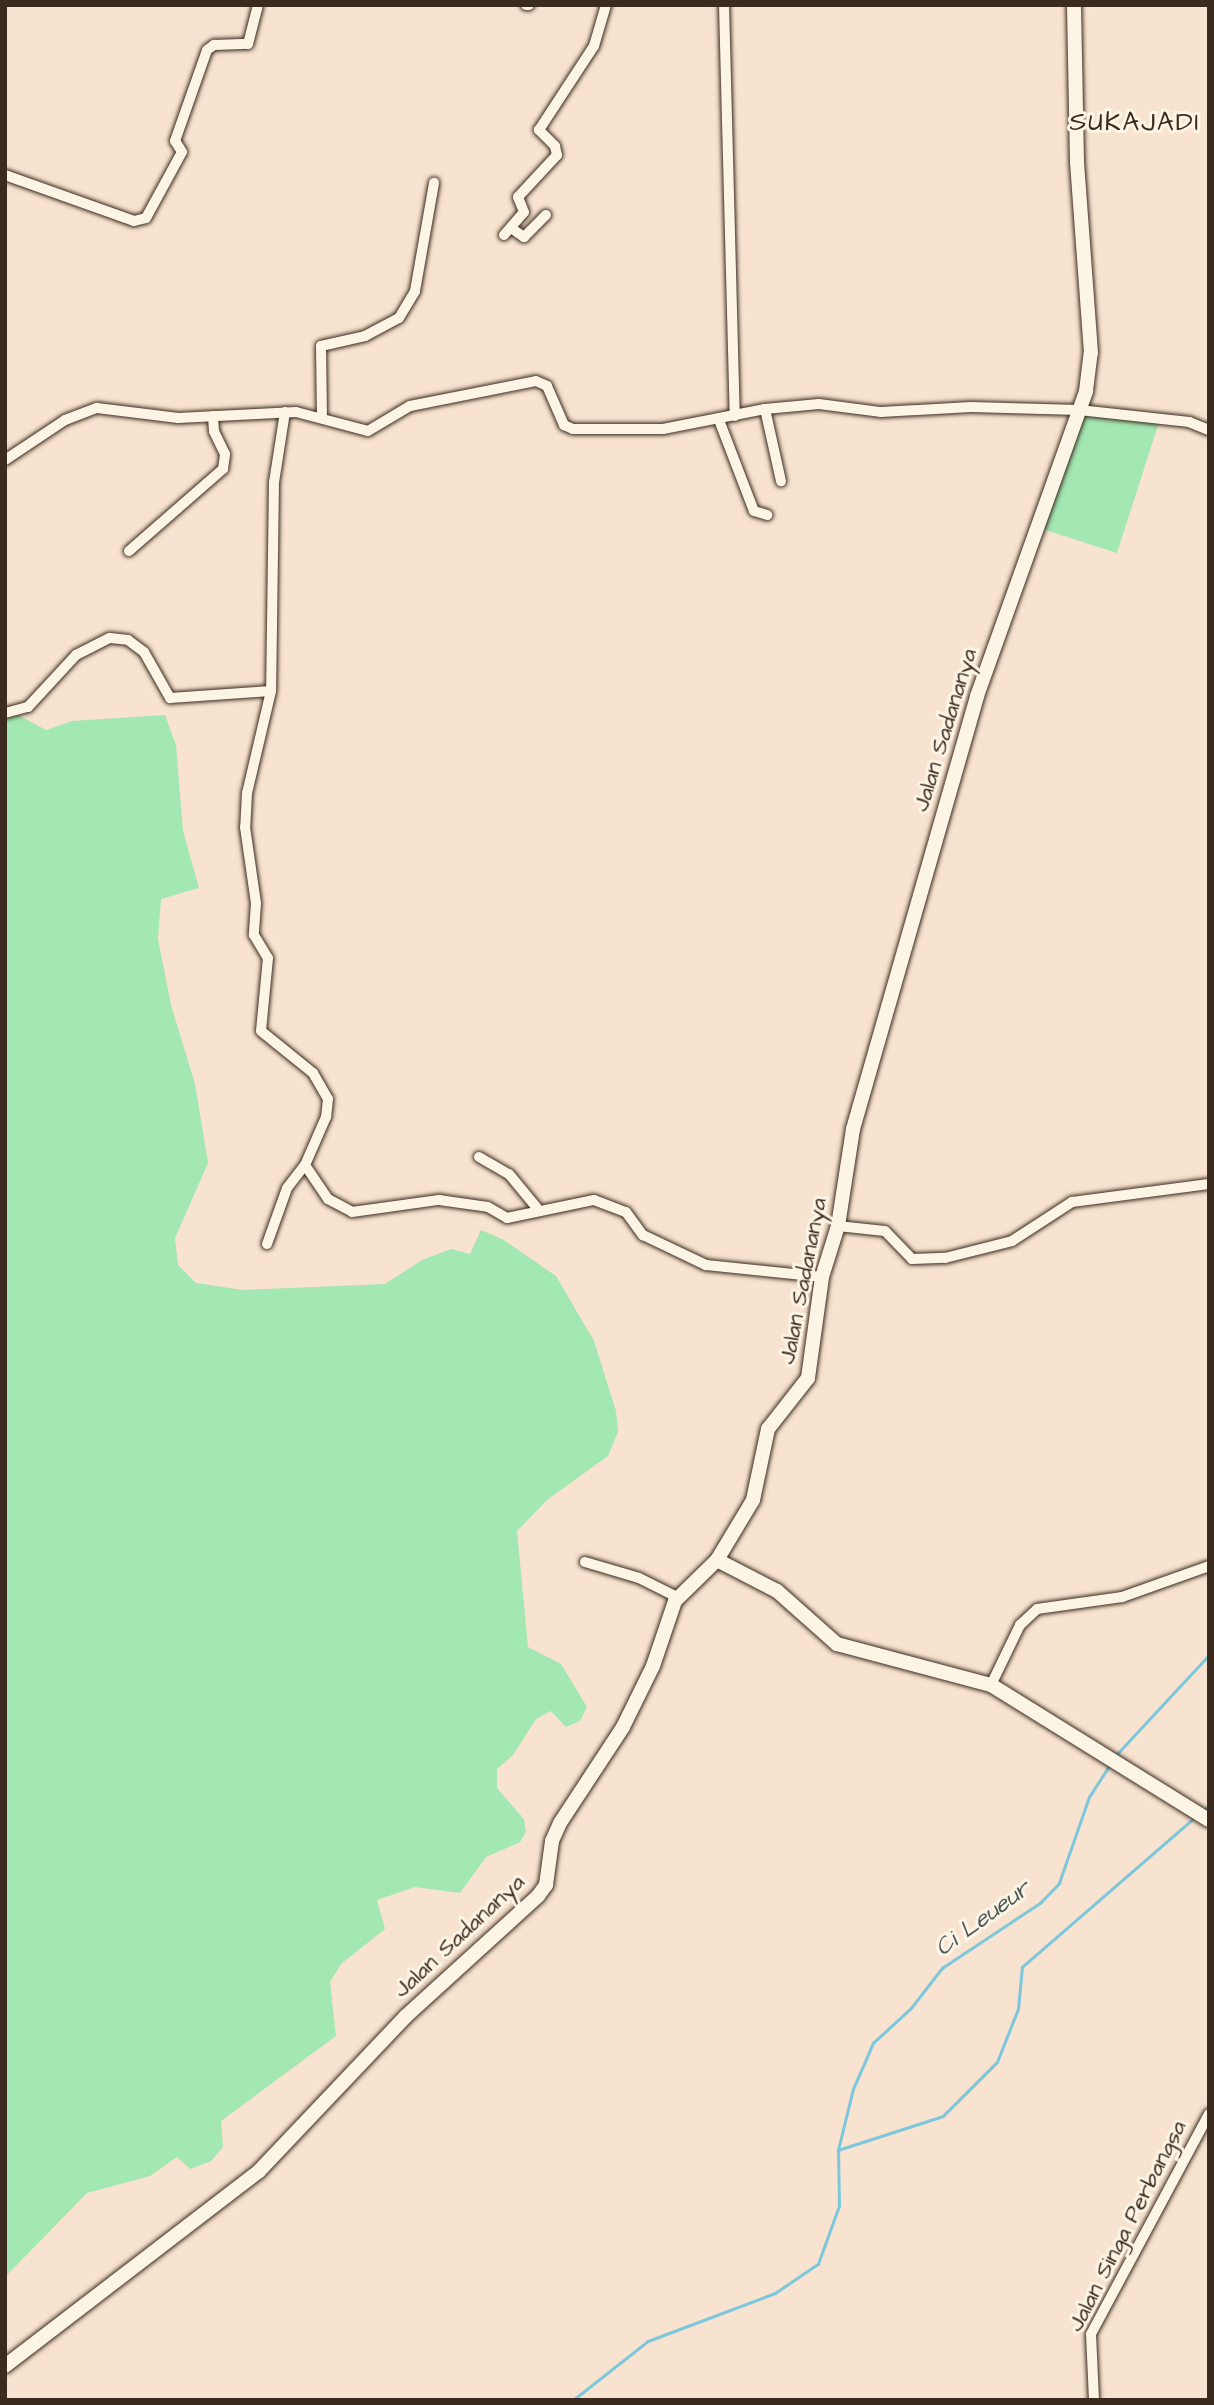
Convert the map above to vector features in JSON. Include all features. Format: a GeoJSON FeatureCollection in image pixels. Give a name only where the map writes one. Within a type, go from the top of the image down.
{"type":"FeatureCollection","features":[{"type":"Feature","properties":{"kind":"street"},"geometry":{"type":"LineString","coordinates":[[5,175],[134,221],[146,218],[182,152],[176,141],[207,50],[214,46],[248,44],[258,5]]}},
{"type":"Feature","properties":{"kind":"street"},"geometry":{"type":"LineString","coordinates":[[546,215],[524,237],[508,232],[524,212],[518,197],[557,155],[555,146],[539,130],[594,46],[606,5]]}},
{"type":"Feature","properties":{"kind":"street"},"geometry":{"type":"LineString","coordinates":[[724,5],[735,416]]}},
{"type":"Feature","properties":{"kind":"street","name":"Jalan Sadananya"},"geometry":{"type":"LineString","coordinates":[[5,2366],[259,2171],[405,2017],[538,1896],[546,1885],[552,1841],[560,1823],[623,1727],[653,1666],[677,1597],[717,1560],[757,1491],[772,1420],[808,1378],[822,1277],[838,1226],[853,1129],[973,708],[1079,411],[1091,353],[1077,162],[1074,5]]}},
{"type":"Feature","properties":{"kind":"street"},"geometry":{"type":"LineString","coordinates":[[322,418],[321,351],[388,327],[399,318],[415,291],[434,183]]}},
{"type":"Feature","properties":{"kind":"street"},"geometry":{"type":"LineString","coordinates":[[5,460],[65,420],[97,408],[178,418],[285,412],[322,418],[368,431],[410,406],[536,381],[549,389],[562,421],[570,429],[663,429],[765,409],[818,404],[881,412],[971,407],[1079,411],[1189,422],[1209,430]]}},
{"type":"Feature","properties":{"kind":"street"},"geometry":{"type":"LineString","coordinates":[[765,409],[781,481]]}},
{"type":"Feature","properties":{"kind":"street"},"geometry":{"type":"LineString","coordinates":[[267,1244],[287,1188],[305,1165],[322,1128],[328,1099],[313,1073],[261,1031],[268,958],[254,935],[256,903],[245,827],[247,793],[271,691],[274,482],[285,412]]}},
{"type":"Feature","properties":{"kind":"street"},"geometry":{"type":"LineString","coordinates":[[129,551],[223,469],[225,454],[214,431],[213,416]]}},
{"type":"Feature","properties":{"kind":"street"},"geometry":{"type":"LineString","coordinates":[[719,420],[754,511],[767,515]]}},
{"type":"Feature","properties":{"kind":"street"},"geometry":{"type":"LineString","coordinates":[[5,713],[28,707],[76,655],[110,638],[128,640],[144,652],[170,698],[271,691]]}},
{"type":"Feature","properties":{"kind":"street"},"geometry":{"type":"LineString","coordinates":[[479,1157],[509,1174],[537,1208]]}},
{"type":"Feature","properties":{"kind":"street"},"geometry":{"type":"LineString","coordinates":[[305,1165],[328,1199],[352,1212],[439,1200],[488,1207],[507,1218],[537,1208],[594,1200],[626,1212],[643,1235],[706,1265],[822,1277]]}},
{"type":"Feature","properties":{"kind":"street"},"geometry":{"type":"LineString","coordinates":[[838,1226],[885,1231],[912,1259],[945,1258],[1012,1241],[1072,1202],[1209,1184]]}},
{"type":"Feature","properties":{"kind":"street"},"geometry":{"type":"LineString","coordinates":[[717,1560],[777,1591],[845,1648],[967,1675],[991,1685],[1205,1818]]}},
{"type":"Feature","properties":{"kind":"street"},"geometry":{"type":"LineString","coordinates":[[585,1562],[639,1578],[677,1597]]}},
{"type":"Feature","properties":{"kind":"street"},"geometry":{"type":"LineString","coordinates":[[991,1685],[1020,1625],[1037,1609],[1122,1597],[1209,1566]]}},
{"type":"Feature","properties":{"kind":"street","name":"Jalan Singa Perbangsa"},"geometry":{"type":"LineString","coordinates":[[1094,2400],[1091,2334],[1209,2114]]}},
{"type":"Feature","properties":{"kind":"green space"},"geometry":{"type":"Polygon","coordinates":[[[1084,413],[1159,422],[1117,553],[1039,528],[1084,413]]]}},
{"type":"Feature","properties":{"kind":"green space"},"geometry":{"type":"Polygon","coordinates":[[[5,708],[46,730],[72,721],[165,715],[176,745],[183,831],[199,888],[161,899],[158,939],[171,1005],[195,1084],[208,1163],[175,1238],[178,1265],[196,1283],[243,1290],[385,1284],[422,1260],[451,1249],[470,1254],[481,1230],[502,1239],[556,1276],[594,1341],[616,1411],[618,1432],[608,1456],[547,1500],[517,1531],[528,1647],[561,1664],[587,1707],[580,1721],[566,1727],[551,1711],[536,1719],[513,1755],[497,1769],[497,1788],[524,1819],[526,1832],[520,1842],[486,1857],[460,1893],[415,1887],[377,1900],[385,1929],[341,1964],[330,1982],[336,2036],[221,2121],[223,2147],[211,2161],[190,2169],[177,2157],[150,2176],[87,2193],[5,2277],[5,708]]]}},
{"type":"Feature","properties":{"kind":"waterway","name":"Ci Leueur"},"geometry":{"type":"LineString","coordinates":[[1116,1755],[1209,1655]]}},
{"type":"Feature","properties":{"kind":"waterway","name":"Ci Leueur"},"geometry":{"type":"LineString","coordinates":[[573,2400],[648,2341],[775,2293],[818,2264],[839,2206],[838,2150],[853,2089],[873,2043],[911,2008],[942,1968],[1040,1903],[1059,1883],[1089,1797],[1111,1763]]}},
{"type":"Feature","properties":{"kind":"waterway","name":"Ci Leueur"},"geometry":{"type":"LineString","coordinates":[[1203,1810],[1209,1806]]}},
{"type":"Feature","properties":{"kind":"waterway","name":"Ci Leueur"},"geometry":{"type":"LineString","coordinates":[[838,2150],[943,2116],[997,2062],[1018,2009],[1022,1967],[1195,1817]]}},
{"type":"Feature","properties":{"kind":"district","name":"SUKAJADI"},"geometry":{"type":"Point","coordinates":[1135,123]}}]}
